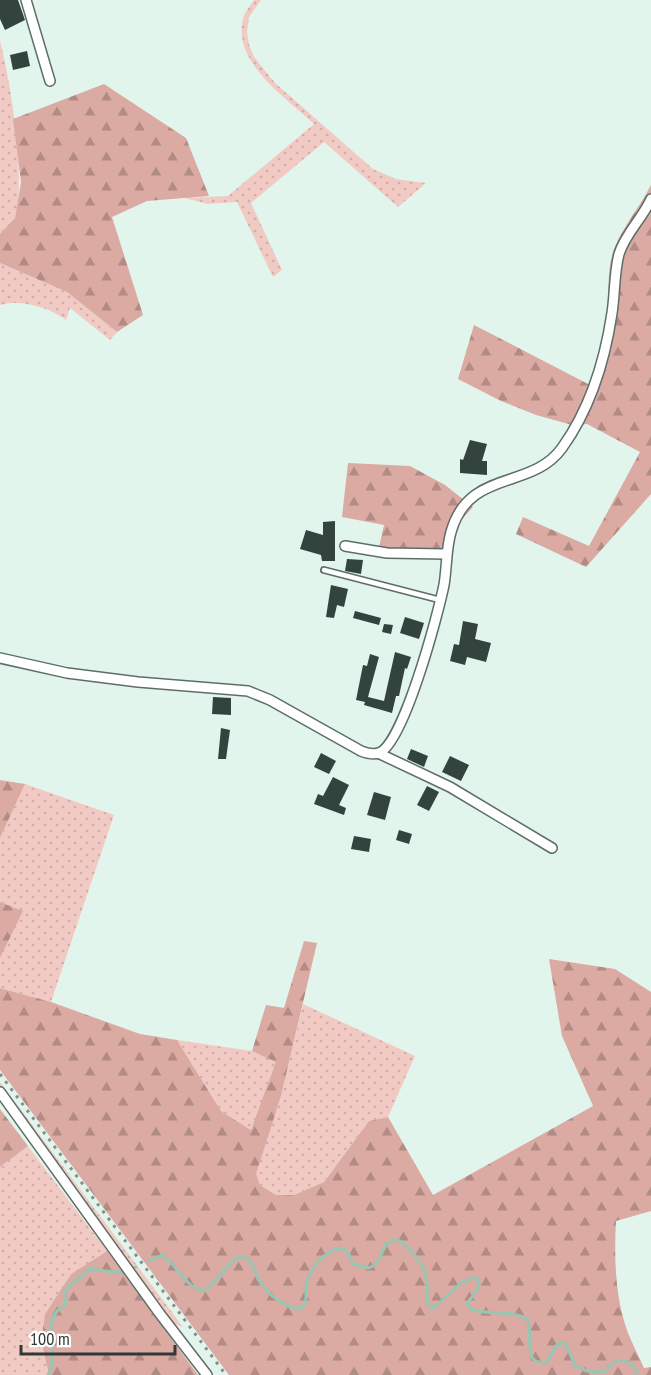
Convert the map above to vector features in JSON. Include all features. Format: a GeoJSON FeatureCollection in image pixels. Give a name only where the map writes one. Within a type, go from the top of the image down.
{"type":"FeatureCollection","features":[{"type":"Feature","properties":{"kind":"street"},"geometry":{"type":"LineString","coordinates":[[26,0],[50,81]]}},
{"type":"Feature","properties":{"kind":"street"},"geometry":{"type":"LineString","coordinates":[[378,753],[390,742],[400,726],[420,669],[440,600],[446,554],[456,519],[474,494],[501,481],[542,467],[560,450],[575,429],[597,376],[606,343],[619,254],[651,200]]}},
{"type":"Feature","properties":{"kind":"street"},"geometry":{"type":"LineString","coordinates":[[345,546],[380,552],[446,554]]}},
{"type":"Feature","properties":{"kind":"street"},"geometry":{"type":"LineString","coordinates":[[0,658],[67,673],[248,692],[270,700],[361,752],[378,753],[450,788],[552,848]]}},
{"type":"Feature","properties":{"kind":"street"},"geometry":{"type":"LineString","coordinates":[[0,1092],[207,1375]]}},
{"type":"Feature","properties":{"kind":"lane"},"geometry":{"type":"LineString","coordinates":[[324,570],[440,600]]}},
{"type":"Feature","properties":{"kind":"shaded area"},"geometry":{"type":"Polygon","coordinates":[[[254,0],[261,0],[249,17],[247,32],[249,45],[254,57],[275,83],[373,169],[396,179],[426,183],[398,207],[324,142],[251,203],[282,270],[273,277],[237,202],[208,204],[184,198],[228,196],[314,124],[276,90],[252,63],[245,48],[242,32],[244,16],[254,0]]]}},
{"type":"Feature","properties":{"kind":"shaded area"},"geometry":{"type":"Polygon","coordinates":[[[0,41],[16,130],[19,180],[15,217],[0,234],[0,41]]]}},
{"type":"Feature","properties":{"kind":"shaded area"},"geometry":{"type":"Polygon","coordinates":[[[0,263],[67,292],[117,332],[110,340],[70,308],[66,320],[34,305],[8,303],[0,305],[0,263]]]}},
{"type":"Feature","properties":{"kind":"shaded area"},"geometry":{"type":"Polygon","coordinates":[[[25,784],[114,815],[51,1002],[0,988],[0,958],[22,911],[0,902],[0,838],[25,784]]]}},
{"type":"Feature","properties":{"kind":"shaded area"},"geometry":{"type":"Polygon","coordinates":[[[303,1004],[415,1056],[388,1117],[369,1121],[324,1182],[294,1195],[276,1195],[260,1185],[255,1174],[281,1096],[303,1004]]]}},
{"type":"Feature","properties":{"kind":"shaded area"},"geometry":{"type":"Polygon","coordinates":[[[177,1040],[252,1051],[277,1062],[251,1130],[221,1111],[177,1040]]]}},
{"type":"Feature","properties":{"kind":"shaded area"},"geometry":{"type":"Polygon","coordinates":[[[0,1082],[183,1327],[169,1323],[0,1094],[0,1082]]]}},
{"type":"Feature","properties":{"kind":"shaded area"},"geometry":{"type":"Polygon","coordinates":[[[28,1146],[107,1251],[71,1274],[45,1314],[41,1340],[49,1375],[0,1375],[0,1167],[28,1146]]]}},
{"type":"Feature","properties":{"kind":"green space"},"geometry":{"type":"Polygon","coordinates":[[[104,84],[186,138],[209,196],[147,201],[112,217],[143,315],[117,332],[67,292],[0,263],[0,234],[15,218],[21,182],[13,119],[104,84]]]}},
{"type":"Feature","properties":{"kind":"green space"},"geometry":{"type":"Polygon","coordinates":[[[651,185],[651,494],[586,567],[516,534],[523,517],[589,546],[640,452],[587,424],[572,425],[536,415],[501,401],[458,379],[474,325],[590,385],[606,326],[610,266],[614,249],[651,185]]]}},
{"type":"Feature","properties":{"kind":"green space"},"geometry":{"type":"Polygon","coordinates":[[[348,463],[410,466],[445,485],[473,507],[456,526],[448,555],[377,556],[384,525],[342,517],[348,463]]]}},
{"type":"Feature","properties":{"kind":"green space"},"geometry":{"type":"Polygon","coordinates":[[[0,780],[25,784],[0,838],[0,780]]]}},
{"type":"Feature","properties":{"kind":"green space"},"geometry":{"type":"Polygon","coordinates":[[[0,902],[23,911],[0,958],[0,902]]]}},
{"type":"Feature","properties":{"kind":"green space"},"geometry":{"type":"Polygon","coordinates":[[[304,941],[317,943],[281,1096],[256,1174],[260,1185],[276,1195],[294,1195],[324,1182],[369,1121],[388,1117],[433,1195],[593,1106],[562,1036],[549,959],[615,969],[651,992],[651,1211],[616,1221],[615,1249],[616,1278],[624,1320],[644,1368],[651,1367],[651,1375],[229,1375],[0,1070],[0,988],[51,1002],[140,1034],[177,1040],[221,1111],[251,1130],[276,1062],[252,1051],[266,1005],[284,1008],[304,941]]]}},
{"type":"Feature","properties":{"kind":"green space"},"geometry":{"type":"Polygon","coordinates":[[[0,1109],[28,1146],[0,1167],[0,1109]]]}},
{"type":"Feature","properties":{"kind":"green space"},"geometry":{"type":"Polygon","coordinates":[[[107,1251],[198,1375],[49,1375],[41,1340],[45,1314],[71,1274],[107,1251]]]}},
{"type":"Feature","properties":{"kind":"building"},"geometry":{"type":"Polygon","coordinates":[[[0,0],[18,0],[25,20],[5,30],[0,19],[0,0]]]}},
{"type":"Feature","properties":{"kind":"building"},"geometry":{"type":"Polygon","coordinates":[[[27,51],[30,66],[13,70],[10,55],[27,51]]]}},
{"type":"Feature","properties":{"kind":"building"},"geometry":{"type":"Polygon","coordinates":[[[470,440],[487,444],[482,461],[487,461],[487,475],[460,473],[460,459],[463,460],[470,440]]]}},
{"type":"Feature","properties":{"kind":"building"},"geometry":{"type":"Polygon","coordinates":[[[335,521],[335,561],[322,561],[321,555],[300,549],[306,530],[323,535],[323,522],[335,521]]]}},
{"type":"Feature","properties":{"kind":"building"},"geometry":{"type":"Polygon","coordinates":[[[347,559],[363,560],[361,574],[345,571],[347,559]]]}},
{"type":"Feature","properties":{"kind":"building"},"geometry":{"type":"Polygon","coordinates":[[[331,585],[348,589],[344,607],[337,605],[334,618],[326,617],[331,585]]]}},
{"type":"Feature","properties":{"kind":"building"},"geometry":{"type":"Polygon","coordinates":[[[355,611],[381,618],[379,625],[353,618],[355,611]]]}},
{"type":"Feature","properties":{"kind":"building"},"geometry":{"type":"Polygon","coordinates":[[[405,617],[424,623],[419,639],[400,633],[405,617]]]}},
{"type":"Feature","properties":{"kind":"building"},"geometry":{"type":"Polygon","coordinates":[[[463,621],[478,624],[475,639],[491,643],[486,662],[467,657],[465,665],[450,661],[454,644],[459,645],[463,621]]]}},
{"type":"Feature","properties":{"kind":"building"},"geometry":{"type":"Polygon","coordinates":[[[384,624],[393,625],[391,634],[382,632],[384,624]]]}},
{"type":"Feature","properties":{"kind":"building"},"geometry":{"type":"Polygon","coordinates":[[[395,652],[411,657],[407,669],[405,668],[399,696],[396,696],[392,713],[364,705],[365,702],[356,700],[363,665],[367,666],[370,654],[379,657],[368,697],[384,701],[395,652]]]}},
{"type":"Feature","properties":{"kind":"building"},"geometry":{"type":"Polygon","coordinates":[[[213,697],[231,698],[231,715],[212,714],[213,697]]]}},
{"type":"Feature","properties":{"kind":"building"},"geometry":{"type":"Polygon","coordinates":[[[221,728],[230,730],[226,759],[218,759],[221,728]]]}},
{"type":"Feature","properties":{"kind":"building"},"geometry":{"type":"Polygon","coordinates":[[[411,749],[428,756],[424,767],[407,759],[411,749]]]}},
{"type":"Feature","properties":{"kind":"building"},"geometry":{"type":"Polygon","coordinates":[[[321,753],[336,761],[329,774],[314,767],[321,753]]]}},
{"type":"Feature","properties":{"kind":"building"},"geometry":{"type":"Polygon","coordinates":[[[450,756],[469,765],[461,781],[442,772],[450,756]]]}},
{"type":"Feature","properties":{"kind":"building"},"geometry":{"type":"Polygon","coordinates":[[[333,777],[349,785],[339,805],[346,808],[344,815],[314,804],[318,794],[323,796],[333,777]]]}},
{"type":"Feature","properties":{"kind":"building"},"geometry":{"type":"Polygon","coordinates":[[[427,786],[439,792],[429,811],[417,805],[427,786]]]}},
{"type":"Feature","properties":{"kind":"building"},"geometry":{"type":"Polygon","coordinates":[[[374,792],[391,797],[385,820],[367,815],[374,792]]]}},
{"type":"Feature","properties":{"kind":"building"},"geometry":{"type":"Polygon","coordinates":[[[399,830],[412,834],[409,844],[396,840],[399,830]]]}},
{"type":"Feature","properties":{"kind":"building"},"geometry":{"type":"Polygon","coordinates":[[[354,836],[371,839],[369,852],[351,849],[354,836]]]}},
{"type":"Feature","properties":{"kind":"waterway"},"geometry":{"type":"LineString","coordinates":[[149,1261],[162,1255],[185,1280],[202,1291],[208,1288],[235,1259],[245,1257],[250,1261],[262,1285],[271,1295],[288,1306],[300,1309],[305,1303],[309,1277],[320,1260],[331,1251],[343,1249],[348,1252],[353,1264],[368,1268],[380,1259],[387,1243],[398,1240],[421,1263],[426,1278],[429,1306],[434,1308],[461,1283],[473,1278],[479,1280],[479,1284],[467,1304],[471,1309],[478,1311],[514,1314],[527,1319],[531,1354],[534,1360],[547,1362],[560,1343],[566,1344],[575,1366],[587,1371],[604,1372],[615,1362],[626,1361],[632,1365],[637,1375]]}},
{"type":"Feature","properties":{"kind":"waterway"},"geometry":{"type":"LineString","coordinates":[[48,1375],[52,1356],[51,1327],[57,1311],[66,1305],[66,1289],[90,1269],[123,1273],[136,1267]]}},
{"type":"Feature","properties":{"kind":"railway"},"geometry":{"type":"LineString","coordinates":[[0,1074],[226,1375]]}}]}
